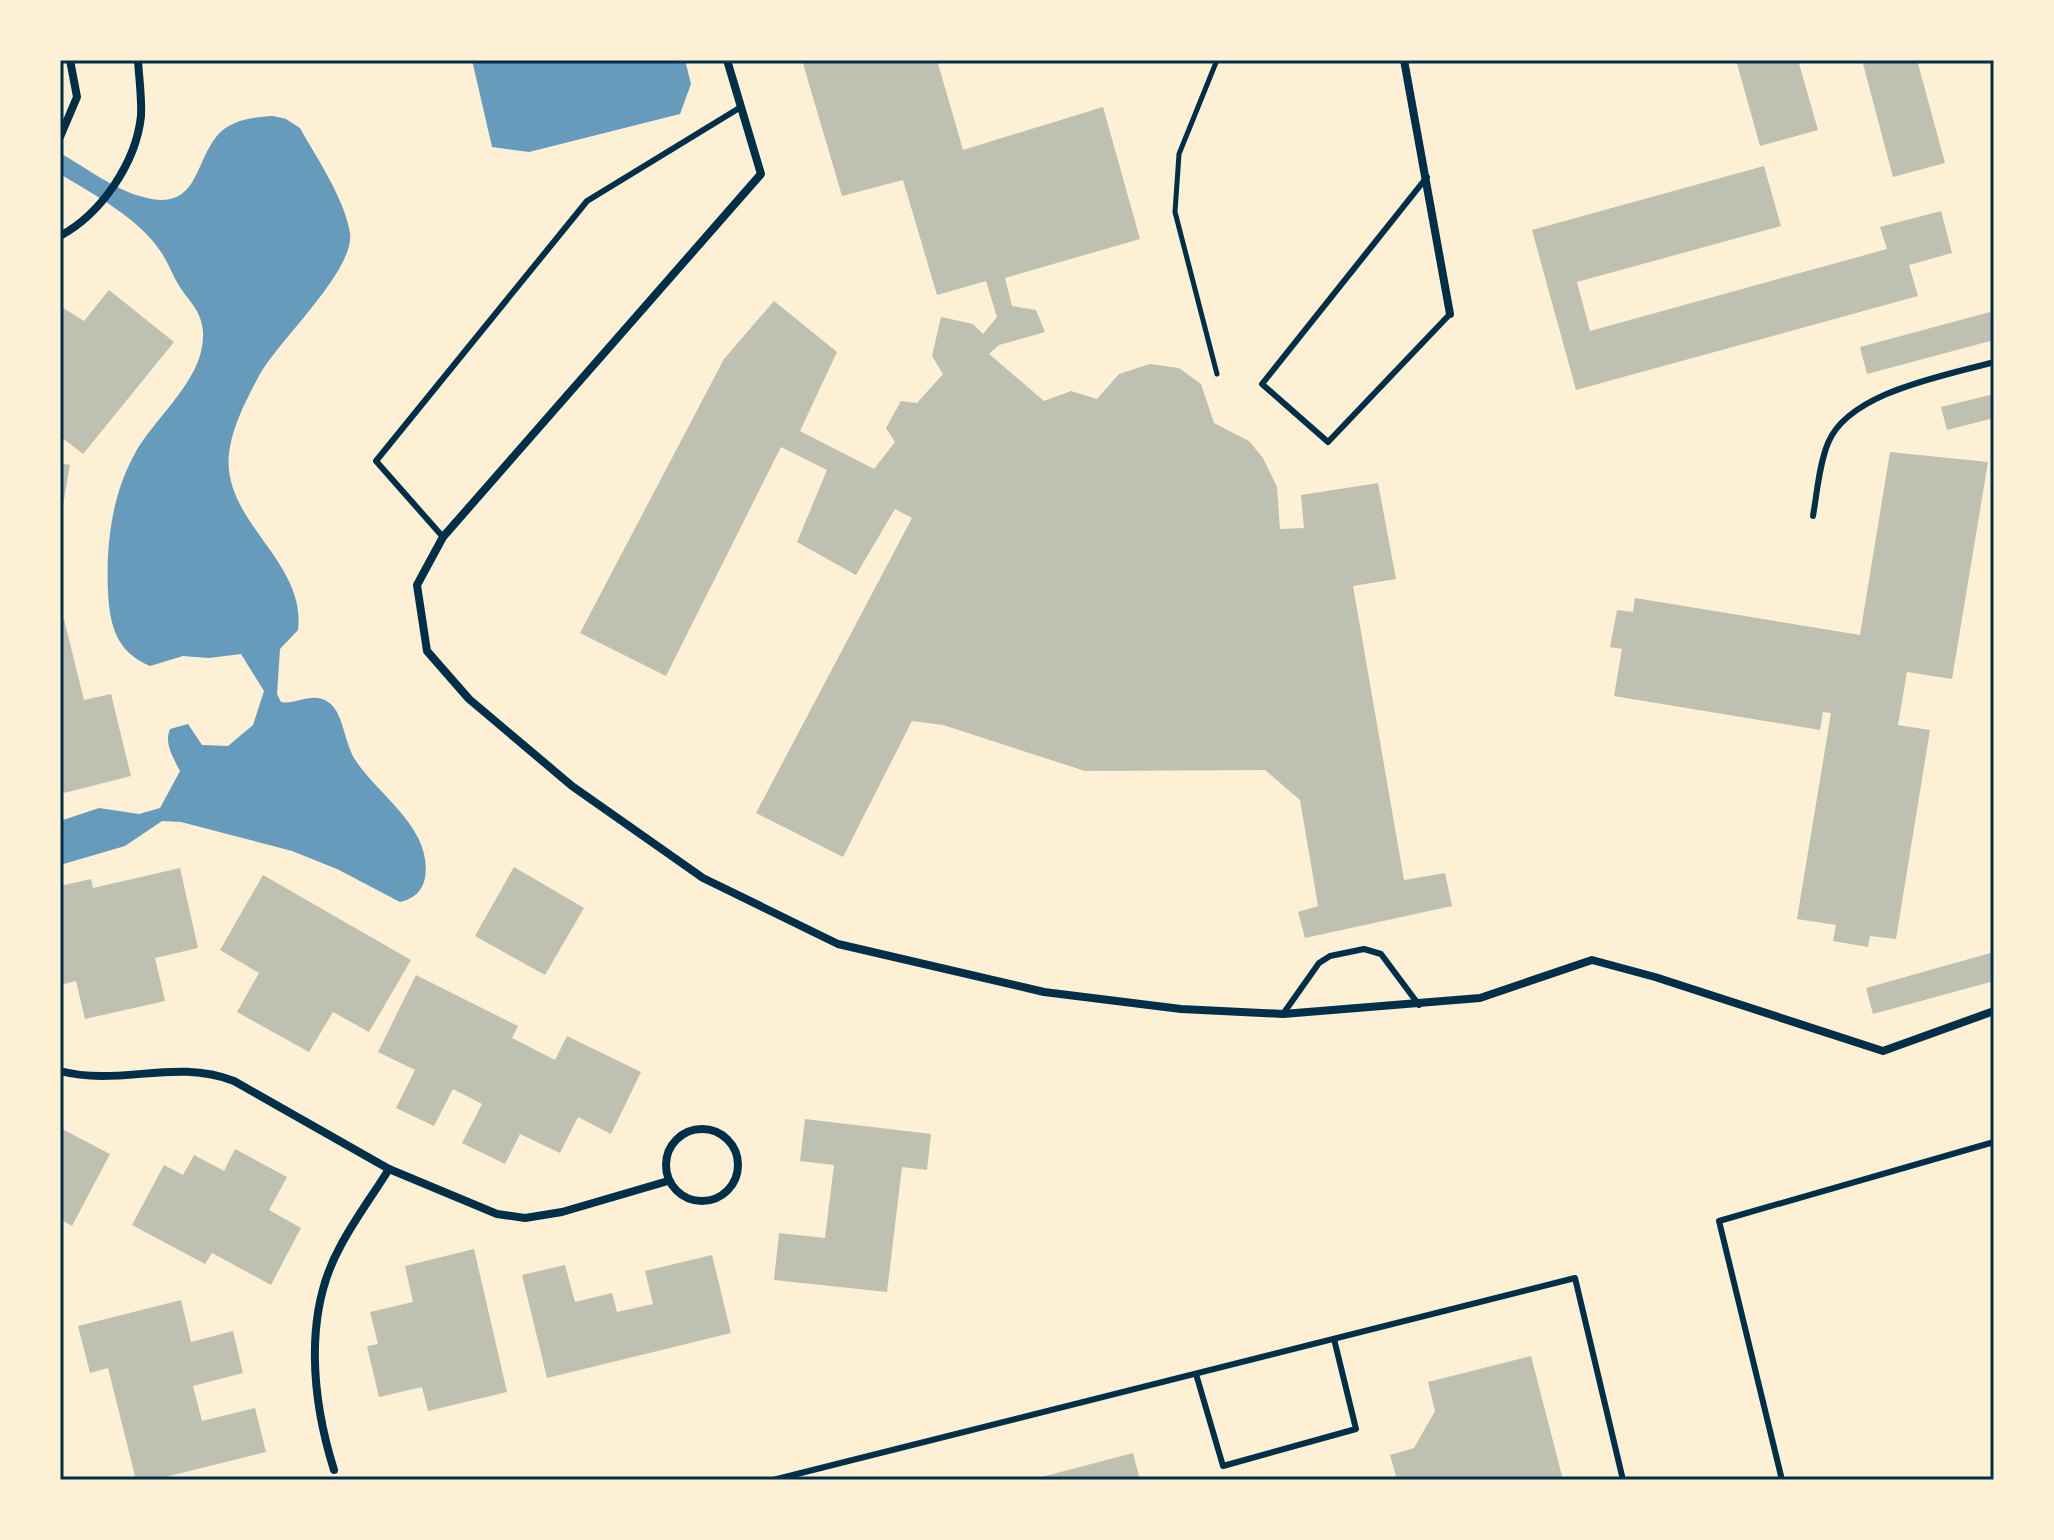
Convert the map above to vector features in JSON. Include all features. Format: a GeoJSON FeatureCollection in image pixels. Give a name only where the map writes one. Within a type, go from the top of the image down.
{"type":"FeatureCollection","features":[{"type":"Feature","properties":{"kind":"street"},"geometry":{"type":"LineString","coordinates":[[60,137],[77,97],[70,60]]}},
{"type":"Feature","properties":{"kind":"street"},"geometry":{"type":"LineString","coordinates":[[62,234],[90,214],[113,186],[128,159],[141,116],[138,60]]}},
{"type":"Feature","properties":{"kind":"street"},"geometry":{"type":"LineString","coordinates":[[727,60],[761,174],[443,537],[417,585],[427,651],[469,699],[572,786],[703,878],[838,944],[1044,992],[1168,1007],[1283,1014],[1480,998],[1592,960],[1883,1051],[1994,1011]]}},
{"type":"Feature","properties":{"kind":"street"},"geometry":{"type":"LineString","coordinates":[[1404,60],[1450,314]]}},
{"type":"Feature","properties":{"kind":"street"},"geometry":{"type":"LineString","coordinates":[[60,1071],[121,1078],[181,1069],[207,1071],[234,1081],[389,1169],[497,1214],[525,1218],[562,1212],[668,1181]]}},
{"type":"Feature","properties":{"kind":"street"},"geometry":{"type":"LineString","coordinates":[[704,1128],[721,1134],[732,1143],[739,1159],[737,1179],[728,1192],[712,1201],[691,1201],[668,1181],[665,1163],[672,1144],[687,1132],[704,1128]]}},
{"type":"Feature","properties":{"kind":"street"},"geometry":{"type":"LineString","coordinates":[[334,1470],[316,1389],[317,1329],[323,1289],[339,1249],[389,1169]]}},
{"type":"Feature","properties":{"kind":"lane"},"geometry":{"type":"LineString","coordinates":[[443,537],[376,461],[587,201],[741,107]]}},
{"type":"Feature","properties":{"kind":"lane"},"geometry":{"type":"LineString","coordinates":[[1427,177],[1262,384],[1328,442],[1450,314]]}},
{"type":"Feature","properties":{"kind":"lane"},"geometry":{"type":"LineString","coordinates":[[1813,516],[1827,445],[1841,420],[1864,403],[1994,362]]}},
{"type":"Feature","properties":{"kind":"lane"},"geometry":{"type":"LineString","coordinates":[[1283,1014],[1319,963],[1330,956],[1364,949],[1381,954],[1419,1005]]}},
{"type":"Feature","properties":{"kind":"lane"},"geometry":{"type":"LineString","coordinates":[[1782,1480],[1719,1221],[1994,1142]]}},
{"type":"Feature","properties":{"kind":"lane"},"geometry":{"type":"LineString","coordinates":[[773,1480],[1575,1278],[1623,1480]]}},
{"type":"Feature","properties":{"kind":"lane"},"geometry":{"type":"LineString","coordinates":[[1196,1374],[1223,1466],[1356,1429],[1334,1339]]}},
{"type":"Feature","properties":{"kind":"path"},"geometry":{"type":"LineString","coordinates":[[1217,60],[1179,154],[1175,212],[1217,374]]}},
{"type":"Feature","properties":{"kind":"water"},"geometry":{"type":"Polygon","coordinates":[[[472,60],[685,60],[691,84],[680,114],[529,152],[492,147],[472,60]]]}},
{"type":"Feature","properties":{"kind":"water"},"geometry":{"type":"Polygon","coordinates":[[[273,116],[286,119],[300,128],[336,192],[350,233],[341,266],[329,285],[255,382],[232,438],[229,473],[236,496],[277,560],[297,605],[298,630],[280,649],[277,694],[281,702],[316,698],[333,707],[356,761],[413,829],[421,844],[425,860],[424,883],[416,894],[400,902],[337,869],[292,851],[181,822],[162,821],[125,846],[60,865],[60,821],[99,808],[139,814],[160,808],[180,771],[169,745],[170,729],[188,724],[202,745],[228,746],[253,725],[264,691],[241,654],[209,658],[183,656],[150,666],[123,646],[113,627],[108,593],[108,558],[120,489],[142,442],[177,397],[196,366],[202,349],[203,331],[197,311],[152,240],[115,208],[60,174],[60,153],[132,194],[161,200],[174,198],[192,183],[221,131],[242,120],[273,116]]]}},
{"type":"Feature","properties":{"kind":"building"},"geometry":{"type":"Polygon","coordinates":[[[802,60],[937,60],[963,150],[1103,107],[1140,239],[1005,278],[1012,306],[1036,310],[1045,332],[999,345],[989,354],[1044,401],[1071,391],[1097,399],[1119,374],[1150,364],[1179,368],[1201,384],[1214,423],[1249,441],[1263,458],[1277,487],[1280,529],[1304,528],[1301,495],[1378,483],[1396,579],[1353,586],[1404,880],[1445,873],[1452,906],[1305,938],[1298,912],[1318,906],[1300,800],[1265,770],[1085,771],[943,725],[912,721],[843,857],[756,813],[912,518],[895,509],[856,575],[797,542],[827,470],[781,447],[666,676],[580,633],[724,359],[774,301],[837,352],[800,431],[874,469],[895,442],[886,428],[901,401],[917,403],[943,374],[932,356],[941,317],[973,324],[983,334],[997,317],[986,281],[937,295],[903,180],[842,196],[802,60]]]}},
{"type":"Feature","properties":{"kind":"building"},"geometry":{"type":"Polygon","coordinates":[[[1736,60],[1798,60],[1818,130],[1760,146],[1736,60]]]}},
{"type":"Feature","properties":{"kind":"building"},"geometry":{"type":"Polygon","coordinates":[[[1862,60],[1917,60],[1945,163],[1893,177],[1862,60]]]}},
{"type":"Feature","properties":{"kind":"building"},"geometry":{"type":"Polygon","coordinates":[[[1764,166],[1781,226],[1577,282],[1590,331],[1887,249],[1880,227],[1941,211],[1952,253],[1909,265],[1918,296],[1576,390],[1532,230],[1764,166]]]}},
{"type":"Feature","properties":{"kind":"building"},"geometry":{"type":"Polygon","coordinates":[[[109,290],[174,342],[83,454],[60,436],[60,306],[84,321],[109,290]]]}},
{"type":"Feature","properties":{"kind":"building"},"geometry":{"type":"Polygon","coordinates":[[[1990,312],[1994,340],[1867,374],[1860,347],[1990,312]]]}},
{"type":"Feature","properties":{"kind":"building"},"geometry":{"type":"Polygon","coordinates":[[[1994,394],[1994,418],[1947,430],[1941,407],[1994,394]]]}},
{"type":"Feature","properties":{"kind":"building"},"geometry":{"type":"Polygon","coordinates":[[[1890,452],[1988,462],[1952,679],[1907,672],[1898,725],[1930,730],[1896,939],[1870,936],[1868,947],[1833,941],[1836,925],[1797,919],[1831,713],[1823,712],[1820,730],[1614,696],[1622,649],[1610,647],[1617,610],[1633,612],[1635,598],[1860,635],[1890,452]]]}},
{"type":"Feature","properties":{"kind":"building"},"geometry":{"type":"Polygon","coordinates":[[[60,463],[70,465],[62,511],[60,511],[60,463]]]}},
{"type":"Feature","properties":{"kind":"building"},"geometry":{"type":"Polygon","coordinates":[[[64,619],[84,700],[111,694],[131,776],[60,794],[60,620],[64,619]]]}},
{"type":"Feature","properties":{"kind":"building"},"geometry":{"type":"Polygon","coordinates":[[[514,867],[584,908],[545,975],[475,936],[514,867]]]}},
{"type":"Feature","properties":{"kind":"building"},"geometry":{"type":"Polygon","coordinates":[[[180,868],[198,948],[155,958],[165,1001],[85,1019],[76,981],[60,985],[60,886],[91,879],[93,888],[180,868]]]}},
{"type":"Feature","properties":{"kind":"building"},"geometry":{"type":"Polygon","coordinates":[[[263,875],[411,960],[369,1032],[333,1012],[309,1052],[237,1012],[259,973],[220,950],[263,875]]]}},
{"type":"Feature","properties":{"kind":"building"},"geometry":{"type":"Polygon","coordinates":[[[1994,952],[1994,981],[1873,1014],[1866,988],[1994,952]]]}},
{"type":"Feature","properties":{"kind":"building"},"geometry":{"type":"Polygon","coordinates":[[[416,975],[518,1026],[512,1038],[555,1060],[567,1036],[641,1072],[611,1134],[578,1117],[560,1153],[520,1134],[505,1164],[462,1143],[482,1104],[453,1089],[434,1126],[396,1108],[415,1070],[378,1052],[416,975]]]}},
{"type":"Feature","properties":{"kind":"building"},"geometry":{"type":"Polygon","coordinates":[[[805,1119],[931,1134],[927,1170],[902,1167],[887,1292],[774,1280],[779,1233],[825,1238],[834,1165],[800,1161],[805,1119]]]}},
{"type":"Feature","properties":{"kind":"building"},"geometry":{"type":"Polygon","coordinates":[[[60,1128],[110,1154],[72,1226],[60,1219],[60,1128]]]}},
{"type":"Feature","properties":{"kind":"building"},"geometry":{"type":"Polygon","coordinates":[[[235,1149],[287,1177],[269,1210],[301,1228],[271,1285],[212,1253],[205,1264],[132,1225],[164,1165],[183,1175],[194,1155],[224,1171],[235,1149]]]}},
{"type":"Feature","properties":{"kind":"building"},"geometry":{"type":"Polygon","coordinates":[[[474,1249],[507,1392],[428,1411],[422,1387],[379,1397],[367,1346],[378,1344],[370,1312],[413,1302],[405,1266],[474,1249]]]}},
{"type":"Feature","properties":{"kind":"building"},"geometry":{"type":"Polygon","coordinates":[[[712,1255],[731,1333],[547,1378],[522,1275],[565,1265],[575,1302],[612,1293],[617,1312],[653,1304],[645,1271],[712,1255]]]}},
{"type":"Feature","properties":{"kind":"building"},"geometry":{"type":"Polygon","coordinates":[[[181,1300],[191,1342],[233,1331],[243,1373],[193,1386],[202,1421],[255,1408],[266,1452],[153,1480],[136,1480],[108,1368],[90,1373],[78,1326],[181,1300]]]}},
{"type":"Feature","properties":{"kind":"building"},"geometry":{"type":"Polygon","coordinates":[[[1531,1356],[1563,1480],[1397,1480],[1390,1455],[1414,1448],[1435,1411],[1428,1382],[1531,1356]]]}},
{"type":"Feature","properties":{"kind":"building"},"geometry":{"type":"Polygon","coordinates":[[[1133,1453],[1140,1480],[1034,1480],[1034,1479],[1133,1453]]]}}]}
